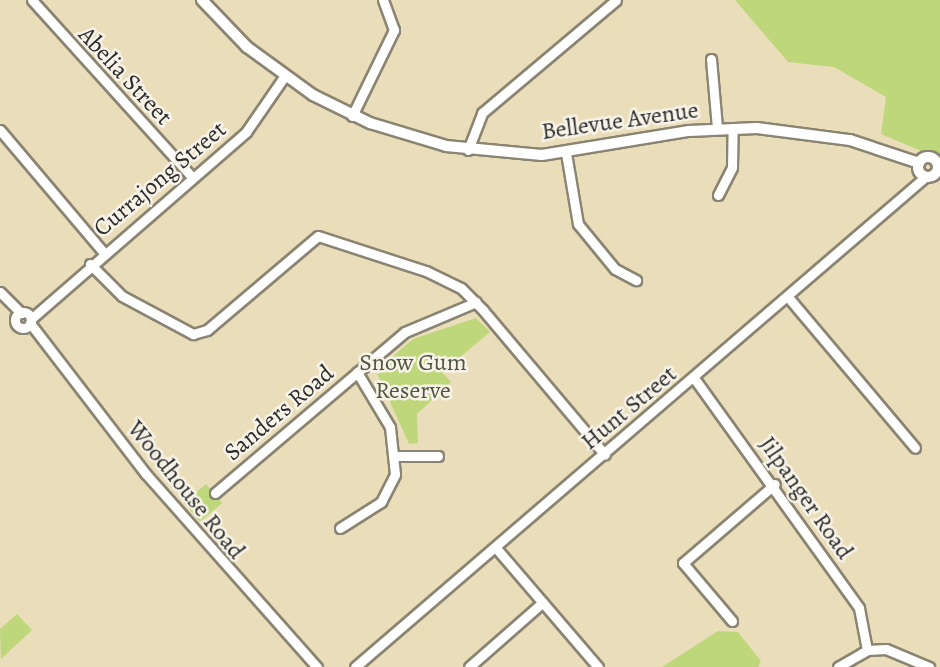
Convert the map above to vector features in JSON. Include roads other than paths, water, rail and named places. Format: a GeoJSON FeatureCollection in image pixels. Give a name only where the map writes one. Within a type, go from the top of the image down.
{"type":"FeatureCollection","features":[{"type":"Feature","properties":{"kind":"street","name":"Abelia Street"},"geometry":{"type":"LineString","coordinates":[[32,0],[192,177]]}},
{"type":"Feature","properties":{"kind":"street","name":"Bellevue Avenue"},"geometry":{"type":"LineString","coordinates":[[202,0],[284,77],[355,117],[468,150],[566,153],[717,128],[733,128],[821,134],[919,163],[933,158],[939,172]]}},
{"type":"Feature","properties":{"kind":"street"},"geometry":{"type":"LineString","coordinates":[[355,117],[394,30],[383,0]]}},
{"type":"Feature","properties":{"kind":"street"},"geometry":{"type":"LineString","coordinates":[[468,150],[482,113],[616,0]]}},
{"type":"Feature","properties":{"kind":"street"},"geometry":{"type":"LineString","coordinates":[[711,59],[717,128]]}},
{"type":"Feature","properties":{"kind":"street","name":"Currajong Street"},"geometry":{"type":"LineString","coordinates":[[24,319],[246,132],[284,77]]}},
{"type":"Feature","properties":{"kind":"street"},"geometry":{"type":"LineString","coordinates":[[718,195],[733,167],[733,128]]}},
{"type":"Feature","properties":{"kind":"street"},"geometry":{"type":"LineString","coordinates":[[0,130],[103,252]]}},
{"type":"Feature","properties":{"kind":"street"},"geometry":{"type":"LineString","coordinates":[[566,153],[578,224],[615,269],[636,280]]}},
{"type":"Feature","properties":{"kind":"street"},"geometry":{"type":"LineString","coordinates":[[919,163],[925,177],[939,172]]}},
{"type":"Feature","properties":{"kind":"street","name":"Hunt Street"},"geometry":{"type":"LineString","coordinates":[[356,667],[789,297],[925,177]]}},
{"type":"Feature","properties":{"kind":"street"},"geometry":{"type":"LineString","coordinates":[[92,262],[115,289],[197,334],[327,235],[440,276],[476,302],[605,455]]}},
{"type":"Feature","properties":{"kind":"street","name":"Woodhouse Road"},"geometry":{"type":"LineString","coordinates":[[1,292],[153,483],[315,667]]}},
{"type":"Feature","properties":{"kind":"street"},"geometry":{"type":"LineString","coordinates":[[789,297],[915,448]]}},
{"type":"Feature","properties":{"kind":"street","name":"Sanders Road"},"geometry":{"type":"LineString","coordinates":[[215,493],[408,330],[476,302]]}},
{"type":"Feature","properties":{"kind":"street"},"geometry":{"type":"LineString","coordinates":[[340,528],[354,523],[389,493],[396,456],[386,416],[357,372]]}},
{"type":"Feature","properties":{"kind":"street","name":"Jilpanger Road"},"geometry":{"type":"LineString","coordinates":[[694,378],[775,484],[859,608],[867,650]]}},
{"type":"Feature","properties":{"kind":"street"},"geometry":{"type":"LineString","coordinates":[[396,456],[439,456]]}},
{"type":"Feature","properties":{"kind":"street"},"geometry":{"type":"LineString","coordinates":[[732,621],[683,563],[775,484]]}},
{"type":"Feature","properties":{"kind":"street"},"geometry":{"type":"LineString","coordinates":[[496,548],[598,667]]}},
{"type":"Feature","properties":{"kind":"street"},"geometry":{"type":"LineString","coordinates":[[469,667],[544,602]]}},
{"type":"Feature","properties":{"kind":"street"},"geometry":{"type":"LineString","coordinates":[[838,667],[867,650],[903,652],[929,667]]}},
{"type":"Feature","properties":{"kind":"park label","name":"Snow Gum Reserve"},"geometry":{"type":"Point","coordinates":[413,377]}}]}
